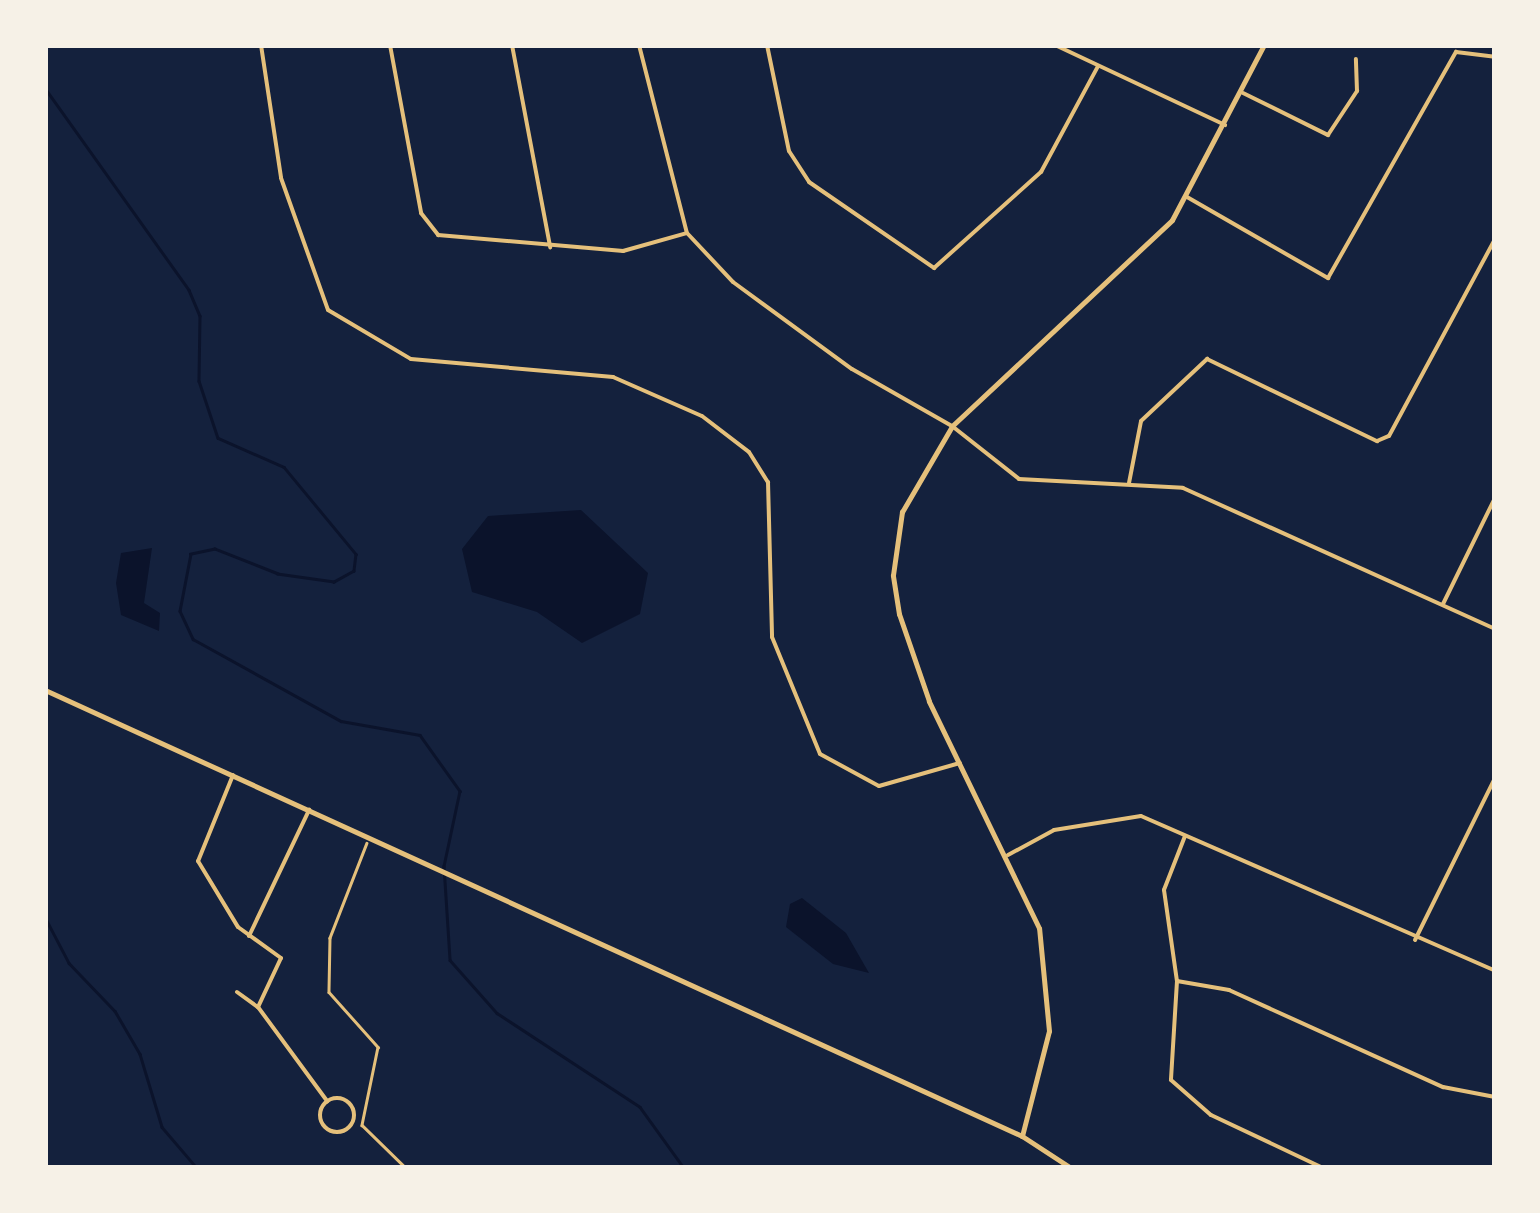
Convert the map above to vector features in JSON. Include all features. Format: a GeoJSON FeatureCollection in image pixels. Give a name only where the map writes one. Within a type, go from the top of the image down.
{"type":"FeatureCollection","features":[{"type":"Feature","properties":{"kind":"street"},"geometry":{"type":"LineString","coordinates":[[261,45],[282,178],[328,310],[411,359],[613,377],[702,416],[749,452],[768,482],[772,637],[820,754],[879,786],[960,763]]}},
{"type":"Feature","properties":{"kind":"street"},"geometry":{"type":"LineString","coordinates":[[390,45],[428,226],[463,241],[624,252],[687,233]]}},
{"type":"Feature","properties":{"kind":"street"},"geometry":{"type":"LineString","coordinates":[[512,45],[550,248]]}},
{"type":"Feature","properties":{"kind":"street"},"geometry":{"type":"LineString","coordinates":[[639,45],[687,233],[770,310],[952,426],[1033,484],[1129,483],[1198,494],[1495,629]]}},
{"type":"Feature","properties":{"kind":"street"},"geometry":{"type":"LineString","coordinates":[[768,45],[789,151],[810,182],[934,268],[1040,172],[1098,66]]}},
{"type":"Feature","properties":{"kind":"street"},"geometry":{"type":"LineString","coordinates":[[1054,45],[1225,125]]}},
{"type":"Feature","properties":{"kind":"street"},"geometry":{"type":"LineString","coordinates":[[1022,1136],[1044,1065],[1049,986],[1038,928],[1008,855],[929,701],[892,576],[904,502],[952,426],[1187,198],[1264,45]]}},
{"type":"Feature","properties":{"kind":"street"},"geometry":{"type":"LineString","coordinates":[[1187,198],[1328,278],[1456,52],[1495,57]]}},
{"type":"Feature","properties":{"kind":"street"},"geometry":{"type":"LineString","coordinates":[[1242,94],[1328,135],[1357,91],[1356,58]]}},
{"type":"Feature","properties":{"kind":"street"},"geometry":{"type":"LineString","coordinates":[[1129,483],[1141,422],[1207,359],[1377,441],[1390,436],[1495,239]]}},
{"type":"Feature","properties":{"kind":"street"},"geometry":{"type":"LineString","coordinates":[[1443,604],[1495,498]]}},
{"type":"Feature","properties":{"kind":"street"},"geometry":{"type":"LineString","coordinates":[[45,690],[1022,1136],[1071,1168]]}},
{"type":"Feature","properties":{"kind":"street"},"geometry":{"type":"LineString","coordinates":[[234,775],[198,861],[249,936],[282,964],[258,1008]]}},
{"type":"Feature","properties":{"kind":"street"},"geometry":{"type":"LineString","coordinates":[[1415,940],[1495,778]]}},
{"type":"Feature","properties":{"kind":"street"},"geometry":{"type":"LineString","coordinates":[[249,936],[310,810]]}},
{"type":"Feature","properties":{"kind":"street"},"geometry":{"type":"LineString","coordinates":[[1008,855],[1054,830],[1125,816],[1185,836],[1415,940],[1495,970]]}},
{"type":"Feature","properties":{"kind":"street"},"geometry":{"type":"LineString","coordinates":[[1185,836],[1164,890],[1177,981],[1170,1080],[1181,1094],[1323,1168]]}},
{"type":"Feature","properties":{"kind":"street"},"geometry":{"type":"LineString","coordinates":[[1177,981],[1229,990],[1443,1088],[1495,1097]]}},
{"type":"Feature","properties":{"kind":"street"},"geometry":{"type":"LineString","coordinates":[[237,992],[258,1008],[326,1101],[323,1126],[347,1129],[351,1105],[326,1101]]}},
{"type":"Feature","properties":{"kind":"path"},"geometry":{"type":"LineString","coordinates":[[369,839],[330,938],[328,992],[378,1047],[362,1126],[406,1168]]}},
{"type":"Feature","properties":{"kind":"water"},"geometry":{"type":"Polygon","coordinates":[[[581,510],[648,573],[640,614],[582,643],[537,612],[472,592],[462,549],[488,516],[581,510]]]}},
{"type":"Feature","properties":{"kind":"water"},"geometry":{"type":"Polygon","coordinates":[[[152,548],[144,603],[160,613],[159,631],[121,615],[116,583],[121,553],[152,548]]]}},
{"type":"Feature","properties":{"kind":"water"},"geometry":{"type":"Polygon","coordinates":[[[802,898],[846,933],[869,973],[833,964],[786,927],[790,904],[802,898]]]}},
{"type":"Feature","properties":{"kind":"waterway"},"geometry":{"type":"LineString","coordinates":[[45,88],[189,290],[200,316],[199,381],[218,438],[284,467],[356,554],[354,571],[334,582],[278,574],[215,549],[191,554],[180,611],[193,639],[341,721],[420,735],[460,791],[444,866],[450,960],[497,1013],[640,1107],[684,1168]]}},
{"type":"Feature","properties":{"kind":"waterway"},"geometry":{"type":"LineString","coordinates":[[45,917],[69,963],[115,1011],[140,1054],[162,1127],[197,1168]]}}]}
